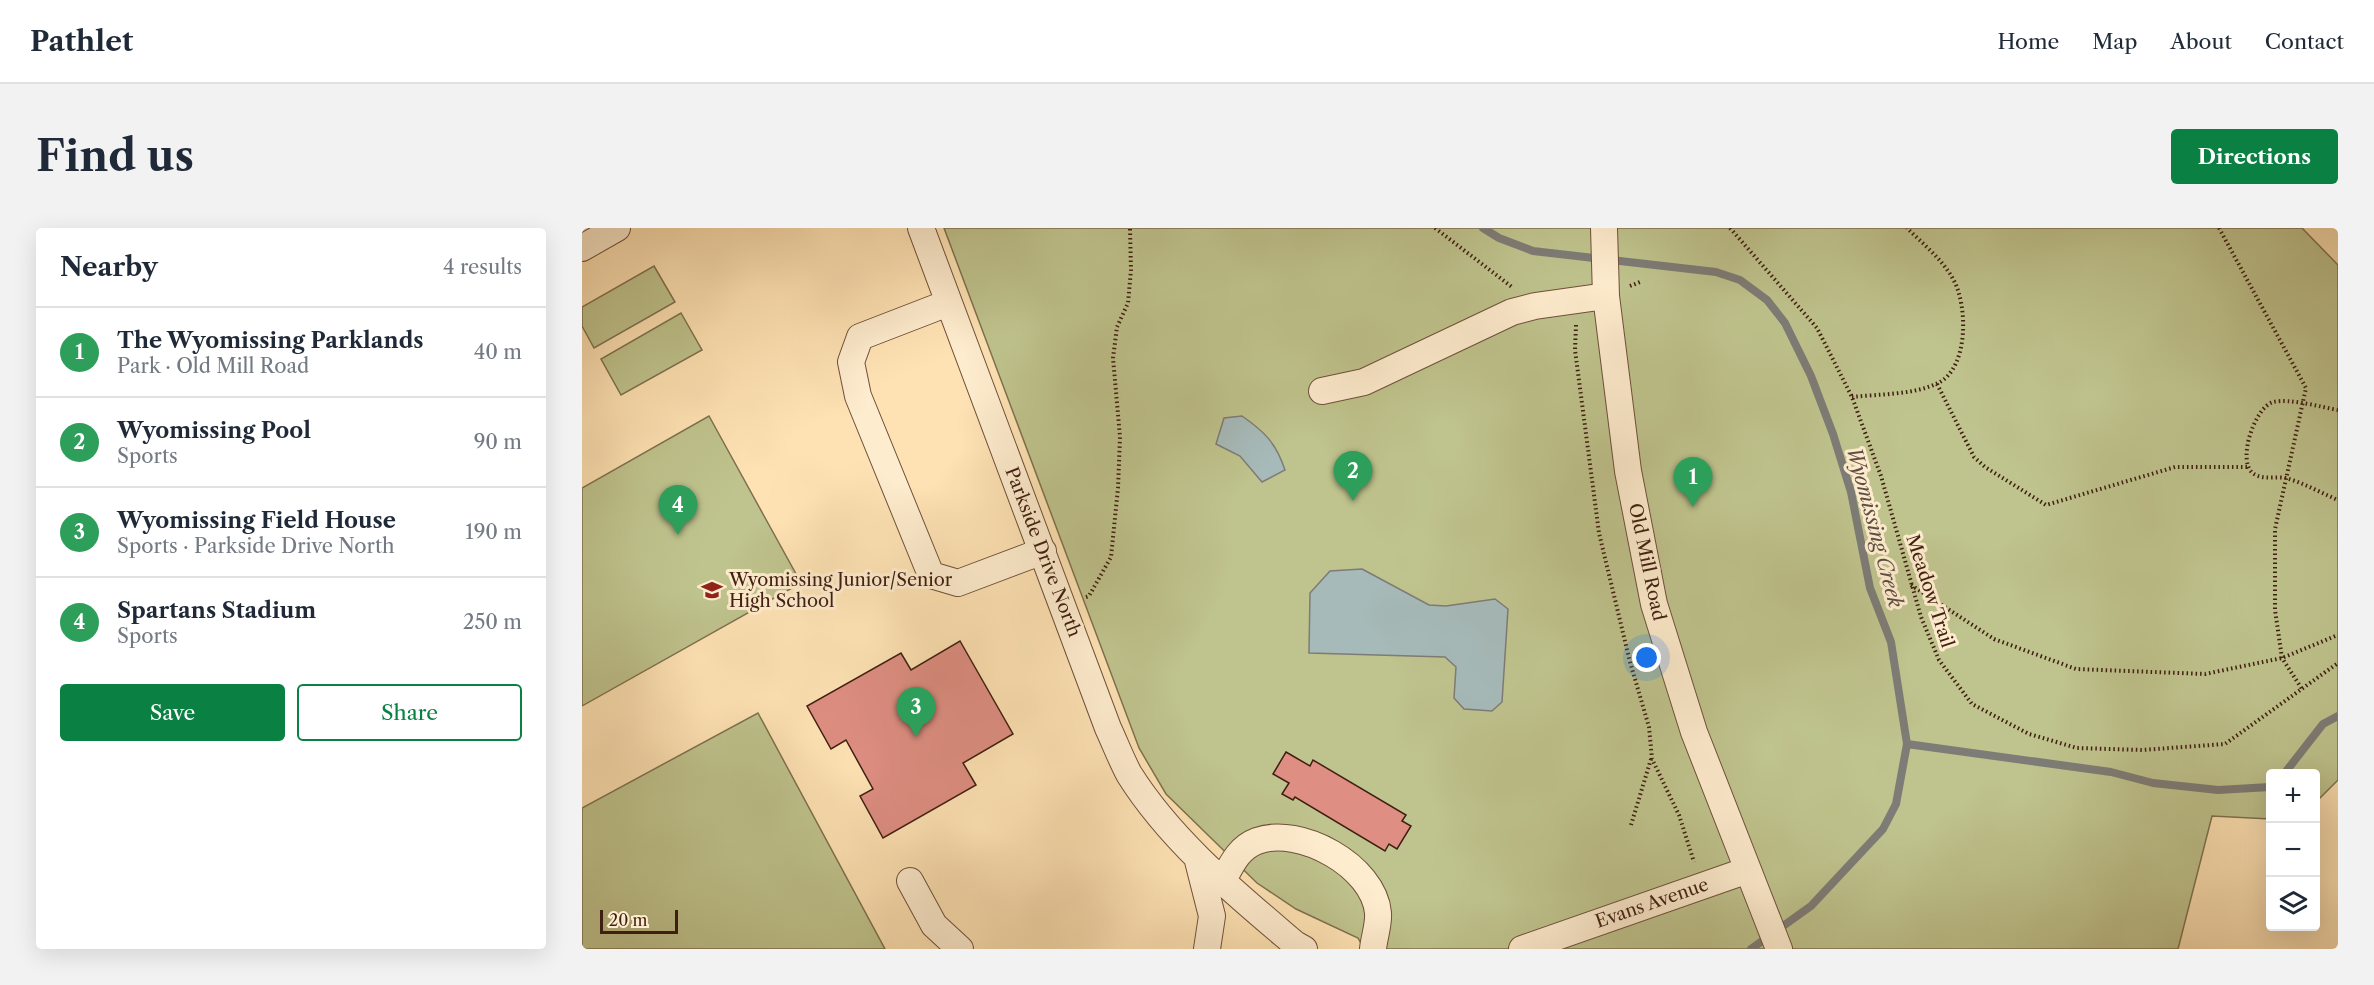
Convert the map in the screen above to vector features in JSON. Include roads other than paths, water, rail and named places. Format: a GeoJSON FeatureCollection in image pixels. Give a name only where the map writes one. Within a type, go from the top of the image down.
{"type":"FeatureCollection","features":[{"type":"Feature","properties":{"kind":"street"},"geometry":{"type":"LineString","coordinates":[[582,248],[617,228]]}},
{"type":"Feature","properties":{"kind":"street","name":"Parkside Drive North"},"geometry":{"type":"LineString","coordinates":[[921,228],[1108,728],[1127,771],[1197,857],[1222,882],[1295,944],[1304,949]]}},
{"type":"Feature","properties":{"kind":"street","name":"Old Mill Road"},"geometry":{"type":"LineString","coordinates":[[1604,228],[1606,291],[1628,471],[1654,604],[1690,721],[1779,948]]}},
{"type":"Feature","properties":{"kind":"street"},"geometry":{"type":"LineString","coordinates":[[1322,391],[1364,382],[1512,312],[1606,291]]}},
{"type":"Feature","properties":{"kind":"street"},"geometry":{"type":"LineString","coordinates":[[948,303],[861,337],[851,362],[858,396],[931,574],[958,583],[1043,551]]}},
{"type":"Feature","properties":{"kind":"street"},"geometry":{"type":"LineString","coordinates":[[1222,882],[1237,856],[1255,842],[1277,837],[1306,842],[1338,856],[1366,882],[1378,913],[1372,949]]}},
{"type":"Feature","properties":{"kind":"street","name":"Parkside Drive North"},"geometry":{"type":"LineString","coordinates":[[1197,857],[1212,916],[1207,949]]}},
{"type":"Feature","properties":{"kind":"street","name":"Evans Avenue"},"geometry":{"type":"LineString","coordinates":[[1522,949],[1748,870]]}},
{"type":"Feature","properties":{"kind":"street"},"geometry":{"type":"LineString","coordinates":[[910,881],[934,924],[960,949]]}},
{"type":"Feature","properties":{"kind":"waterway","name":"Wyomissing Creek"},"geometry":{"type":"LineString","coordinates":[[1483,228],[1499,238],[1533,251],[1716,272],[1740,280],[1767,300],[1785,323],[1811,376],[1833,434],[1851,492],[1870,588],[1891,642],[1907,744],[1896,804],[1883,829],[1811,906],[1751,949]]}},
{"type":"Feature","properties":{"kind":"waterway","name":"Wyomissing Creek"},"geometry":{"type":"LineString","coordinates":[[2288,769],[2323,724],[2338,716]]}},
{"type":"Feature","properties":{"kind":"waterway","name":"Wyomissing Creek"},"geometry":{"type":"LineString","coordinates":[[1907,744],[2111,772],[2153,783],[2218,790],[2266,787]]}},
{"type":"Feature","properties":{"kind":"place","name":"Wyomissing Pool"},"geometry":{"type":"Point","coordinates":[1353,501]}},
{"type":"Feature","properties":{"kind":"place","name":"The Wyomissing Parklands"},"geometry":{"type":"Point","coordinates":[1693,507]}},
{"type":"Feature","properties":{"kind":"place","name":"Spartans Stadium"},"geometry":{"type":"Point","coordinates":[678,535]}},
{"type":"Feature","properties":{"kind":"place","name":"Wyomissing Junior/Senior High School"},"geometry":{"type":"Point","coordinates":[712,590]}},
{"type":"Feature","properties":{"kind":"place","name":"Wyomissing Field House"},"geometry":{"type":"Point","coordinates":[916,737]}}]}
